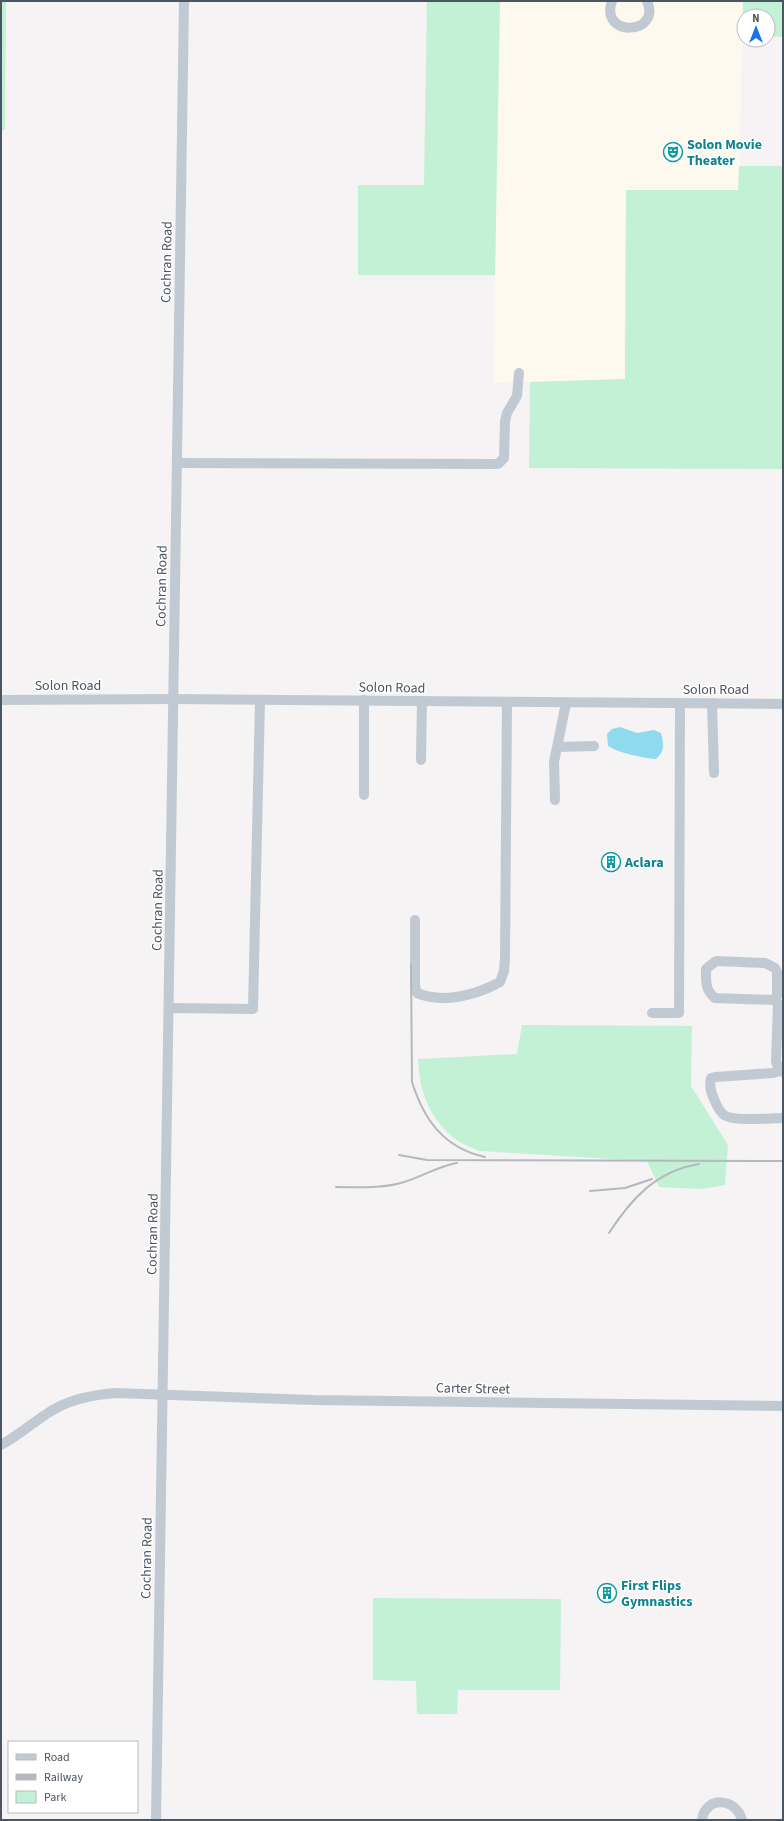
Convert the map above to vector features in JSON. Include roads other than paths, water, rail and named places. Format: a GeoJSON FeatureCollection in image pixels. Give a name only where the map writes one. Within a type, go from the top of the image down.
{"type":"FeatureCollection","features":[{"type":"Feature","properties":{"kind":"street","name":"Cochran Road"},"geometry":{"type":"LineString","coordinates":[[156,1820],[184,1]]}},
{"type":"Feature","properties":{"kind":"street"},"geometry":{"type":"LineString","coordinates":[[612,1],[610,13],[612,19],[622,28],[629,29],[641,25],[645,21],[649,9],[647,1]]}},
{"type":"Feature","properties":{"kind":"street"},"geometry":{"type":"LineString","coordinates":[[177,463],[498,464],[504,458],[505,421],[507,413],[517,396],[519,373]]}},
{"type":"Feature","properties":{"kind":"street","name":"Solon Road"},"geometry":{"type":"LineString","coordinates":[[1,700],[174,699],[783,704]]}},
{"type":"Feature","properties":{"kind":"street"},"geometry":{"type":"LineString","coordinates":[[169,1008],[253,1009],[260,700]]}},
{"type":"Feature","properties":{"kind":"street"},"geometry":{"type":"LineString","coordinates":[[364,700],[364,795]]}},
{"type":"Feature","properties":{"kind":"street"},"geometry":{"type":"LineString","coordinates":[[421,760],[422,701]]}},
{"type":"Feature","properties":{"kind":"street"},"geometry":{"type":"LineString","coordinates":[[415,920],[415,986],[417,993],[446,998],[458,998],[500,982],[504,971],[505,958],[507,702]]}},
{"type":"Feature","properties":{"kind":"street"},"geometry":{"type":"LineString","coordinates":[[555,800],[554,762],[566,703]]}},
{"type":"Feature","properties":{"kind":"street"},"geometry":{"type":"LineString","coordinates":[[652,1013],[679,1013],[680,703]]}},
{"type":"Feature","properties":{"kind":"street"},"geometry":{"type":"LineString","coordinates":[[712,703],[714,773]]}},
{"type":"Feature","properties":{"kind":"street"},"geometry":{"type":"LineString","coordinates":[[558,747],[594,746]]}},
{"type":"Feature","properties":{"kind":"street"},"geometry":{"type":"LineString","coordinates":[[716,961],[765,963],[770,965],[777,972],[777,996],[775,1000],[715,998],[710,994],[706,987],[706,970],[716,961]]}},
{"type":"Feature","properties":{"kind":"street"},"geometry":{"type":"LineString","coordinates":[[775,1000],[778,1004],[776,1061],[781,1072],[715,1077],[711,1078],[710,1082],[711,1093],[716,1104],[724,1115],[735,1118],[783,1118]]}},
{"type":"Feature","properties":{"kind":"street","name":"Carter Street"},"geometry":{"type":"LineString","coordinates":[[1,1445],[45,1414],[73,1400],[96,1395],[116,1394],[163,1394],[314,1400],[783,1406]]}},
{"type":"Feature","properties":{"kind":"street"},"geometry":{"type":"LineString","coordinates":[[702,1820],[705,1810],[710,1806],[724,1802],[737,1808],[742,1820]]}},
{"type":"Feature","properties":{"kind":"water"},"geometry":{"type":"Polygon","coordinates":[[[620,727],[637,733],[654,730],[661,733],[663,744],[659,756],[656,759],[638,756],[613,749],[608,746],[607,734],[612,729],[620,727]]]}},
{"type":"Feature","properties":{"kind":"railway"},"geometry":{"type":"LineString","coordinates":[[411,964],[412,1082],[417,1096],[430,1120],[447,1139],[458,1147],[485,1157]]}},
{"type":"Feature","properties":{"kind":"railway"},"geometry":{"type":"LineString","coordinates":[[399,1155],[427,1160],[783,1161]]}},
{"type":"Feature","properties":{"kind":"railway"},"geometry":{"type":"LineString","coordinates":[[336,1187],[387,1186],[411,1180],[450,1164],[457,1163]]}},
{"type":"Feature","properties":{"kind":"railway"},"geometry":{"type":"LineString","coordinates":[[609,1233],[626,1209],[646,1188],[670,1173],[699,1164]]}},
{"type":"Feature","properties":{"kind":"railway"},"geometry":{"type":"LineString","coordinates":[[590,1191],[625,1188],[652,1179]]}},
{"type":"Feature","properties":{"kind":"place","name":"Solon Movie Theater"},"geometry":{"type":"Point","coordinates":[673,152]}},
{"type":"Feature","properties":{"kind":"place","name":"Aclara"},"geometry":{"type":"Point","coordinates":[611,862]}},
{"type":"Feature","properties":{"kind":"place","name":"First Flips Gymnastics"},"geometry":{"type":"Point","coordinates":[607,1593]}}]}
